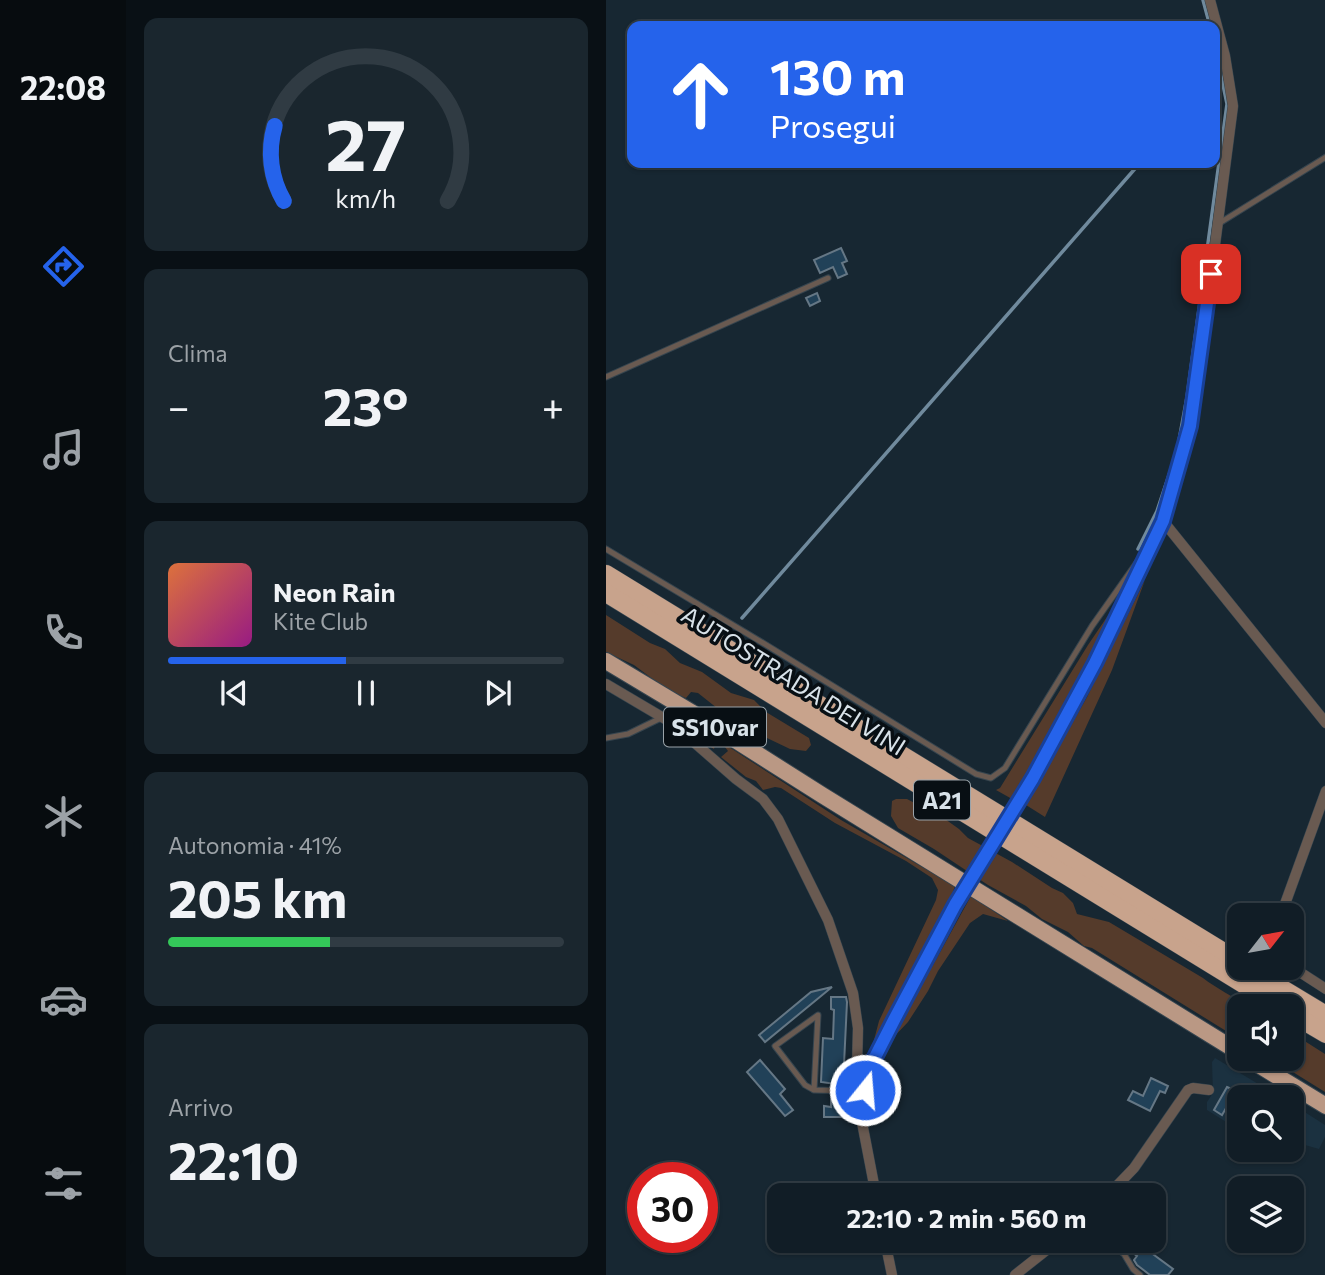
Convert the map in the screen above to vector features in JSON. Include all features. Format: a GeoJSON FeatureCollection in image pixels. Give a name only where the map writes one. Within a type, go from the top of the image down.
{"type":"FeatureCollection","features":[{"type":"Feature","properties":{"kind":"highway","name":"AUTOSTRADA DEI VINI"},"geometry":{"type":"LineString","coordinates":[[606,574],[1227,954]]}},
{"type":"Feature","properties":{"kind":"highway","name":"AUTOSTRADA DEI VINI"},"geometry":{"type":"LineString","coordinates":[[606,593],[1259,994]]}},
{"type":"Feature","properties":{"kind":"highway","name":"SS10var"},"geometry":{"type":"LineString","coordinates":[[606,661],[1227,1045]]}},
{"type":"Feature","properties":{"kind":"highway"},"geometry":{"type":"LineString","coordinates":[[1268,980],[1325,1015]]}},
{"type":"Feature","properties":{"kind":"highway"},"geometry":{"type":"LineString","coordinates":[[1304,1021],[1325,1034]]}},
{"type":"Feature","properties":{"kind":"highway"},"geometry":{"type":"LineString","coordinates":[[1268,1071],[1325,1107]]}},
{"type":"Feature","properties":{"kind":"street"},"geometry":{"type":"LineString","coordinates":[[1210,0],[1215,21]]}},
{"type":"Feature","properties":{"kind":"street"},"geometry":{"type":"LineString","coordinates":[[860,1112],[869,1069],[955,905],[1033,778],[1095,663],[1163,521],[1190,426],[1233,106],[1220,40]]}},
{"type":"Feature","properties":{"kind":"street"},"geometry":{"type":"LineString","coordinates":[[1163,521],[1325,723]]}},
{"type":"Feature","properties":{"kind":"street"},"geometry":{"type":"LineString","coordinates":[[606,684],[663,717],[763,799],[771,806],[788,837],[828,920],[853,993],[858,1028],[860,1112],[874,1183]]}},
{"type":"Feature","properties":{"kind":"street"},"geometry":{"type":"LineString","coordinates":[[1285,903],[1325,791]]}},
{"type":"Feature","properties":{"kind":"street"},"geometry":{"type":"LineString","coordinates":[[1304,975],[1325,989]]}},
{"type":"Feature","properties":{"kind":"street"},"geometry":{"type":"LineString","coordinates":[[1120,1183],[1134,1168],[1188,1090],[1209,1090]]}},
{"type":"Feature","properties":{"kind":"street"},"geometry":{"type":"LineString","coordinates":[[887,1253],[892,1275]]}},
{"type":"Feature","properties":{"kind":"street"},"geometry":{"type":"LineString","coordinates":[[1015,1275],[1043,1253]]}},
{"type":"Feature","properties":{"kind":"lane"},"geometry":{"type":"LineString","coordinates":[[1218,224],[1325,157]]}},
{"type":"Feature","properties":{"kind":"lane"},"geometry":{"type":"LineString","coordinates":[[606,377],[828,278]]}},
{"type":"Feature","properties":{"kind":"lane"},"geometry":{"type":"LineString","coordinates":[[606,549],[976,774],[991,778],[1004,768],[1092,626],[1141,555],[1153,544]]}},
{"type":"Feature","properties":{"kind":"lane"},"geometry":{"type":"LineString","coordinates":[[606,738],[628,734],[663,717]]}},
{"type":"Feature","properties":{"kind":"lane"},"geometry":{"type":"LineString","coordinates":[[814,1090],[818,1015],[775,1046],[805,1084],[814,1090],[858,1091]]}},
{"type":"Feature","properties":{"kind":"lane"},"geometry":{"type":"LineString","coordinates":[[1123,1253],[1140,1275]]}},
{"type":"Feature","properties":{"kind":"shaded area"},"geometry":{"type":"Polygon","coordinates":[[[1134,577],[1075,690],[1012,799],[996,790],[1000,788],[1088,645],[1134,577]]]}},
{"type":"Feature","properties":{"kind":"shaded area"},"geometry":{"type":"Polygon","coordinates":[[[1145,580],[1112,670],[1045,817],[1026,805],[1087,697],[1145,580]]]}},
{"type":"Feature","properties":{"kind":"shaded area"},"geometry":{"type":"Polygon","coordinates":[[[606,615],[650,643],[665,649],[680,663],[702,672],[731,693],[754,700],[766,712],[809,738],[811,745],[806,751],[790,749],[767,738],[736,716],[727,716],[698,693],[691,692],[686,698],[670,692],[634,665],[606,652],[606,615]]]}},
{"type":"Feature","properties":{"kind":"shaded area"},"geometry":{"type":"Polygon","coordinates":[[[664,709],[706,732],[841,820],[955,886],[943,921],[934,933],[870,1055],[879,1021],[936,900],[938,890],[932,878],[835,823],[781,788],[763,790],[756,781],[746,777],[721,757],[728,751],[722,743],[715,745],[714,749],[664,709]]]}},
{"type":"Feature","properties":{"kind":"shaded area"},"geometry":{"type":"Polygon","coordinates":[[[907,799],[945,819],[968,838],[1063,893],[1073,903],[1077,914],[1109,922],[1227,994],[1227,1032],[1092,948],[1084,946],[1068,932],[1042,919],[1026,906],[898,828],[891,816],[892,801],[907,799]]]}},
{"type":"Feature","properties":{"kind":"shaded area"},"geometry":{"type":"Polygon","coordinates":[[[971,896],[1008,921],[983,914],[970,923],[908,1022],[888,1043],[920,983],[933,965],[971,896]]]}},
{"type":"Feature","properties":{"kind":"shaded area"},"geometry":{"type":"Polygon","coordinates":[[[1304,1041],[1325,1054],[1325,1092],[1291,1071],[1304,1071],[1304,1041]]]}},
{"type":"Feature","properties":{"kind":"shaded area"},"geometry":{"type":"Polygon","coordinates":[[[1215,1058],[1227,1065],[1227,1071],[1237,1071],[1260,1085],[1227,1085],[1227,1122],[1207,1110],[1207,1102],[1213,1093],[1212,1062],[1215,1058]]]}},
{"type":"Feature","properties":{"kind":"shaded area"},"geometry":{"type":"Polygon","coordinates":[[[1304,1112],[1325,1125],[1325,1137],[1319,1149],[1304,1147],[1304,1112]]]}},
{"type":"Feature","properties":{"kind":"building"},"geometry":{"type":"Polygon","coordinates":[[[841,248],[847,261],[842,263],[847,274],[838,278],[833,267],[820,273],[814,260],[841,248]]]}},
{"type":"Feature","properties":{"kind":"building"},"geometry":{"type":"Polygon","coordinates":[[[817,293],[820,301],[810,306],[806,298],[817,293]]]}},
{"type":"Feature","properties":{"kind":"building"},"geometry":{"type":"Polygon","coordinates":[[[832,987],[765,1042],[759,1035],[811,992],[832,987]]]}},
{"type":"Feature","properties":{"kind":"building"},"geometry":{"type":"Polygon","coordinates":[[[831,997],[846,997],[847,1002],[843,1085],[821,1082],[823,1038],[833,1039],[834,1010],[831,1009],[831,997]]]}},
{"type":"Feature","properties":{"kind":"building"},"geometry":{"type":"Polygon","coordinates":[[[760,1060],[785,1089],[780,1094],[793,1110],[785,1116],[747,1072],[760,1060]]]}},
{"type":"Feature","properties":{"kind":"building"},"geometry":{"type":"Polygon","coordinates":[[[1151,1078],[1168,1086],[1165,1093],[1160,1091],[1150,1111],[1128,1100],[1133,1091],[1143,1096],[1151,1078]]]}},
{"type":"Feature","properties":{"kind":"building"},"geometry":{"type":"Polygon","coordinates":[[[1227,1087],[1227,1106],[1222,1115],[1214,1110],[1227,1087]]]}},
{"type":"Feature","properties":{"kind":"building"},"geometry":{"type":"Polygon","coordinates":[[[831,1096],[843,1096],[843,1117],[824,1117],[824,1106],[831,1107],[831,1096]]]}},
{"type":"Feature","properties":{"kind":"building"},"geometry":{"type":"Polygon","coordinates":[[[1133,1253],[1151,1253],[1173,1269],[1168,1275],[1150,1275],[1137,1265],[1134,1260],[1137,1256],[1133,1253]]]}},
{"type":"Feature","properties":{"kind":"waterway"},"geometry":{"type":"LineString","coordinates":[[1203,0],[1209,21]]}},
{"type":"Feature","properties":{"kind":"waterway"},"geometry":{"type":"LineString","coordinates":[[1220,71],[1227,104],[1220,155]]}},
{"type":"Feature","properties":{"kind":"waterway"},"geometry":{"type":"LineString","coordinates":[[742,618],[1136,168]]}},
{"type":"Feature","properties":{"kind":"waterway"},"geometry":{"type":"LineString","coordinates":[[1138,549],[1157,511],[1177,451],[1187,397],[1218,168]]}},
{"type":"Feature","properties":{"kind":"route"},"geometry":{"type":"LineString","coordinates":[[865,1090],[869,1069],[894,1020],[955,905],[1033,778],[1095,663],[1163,521],[1190,426],[1211,274]]}}]}
